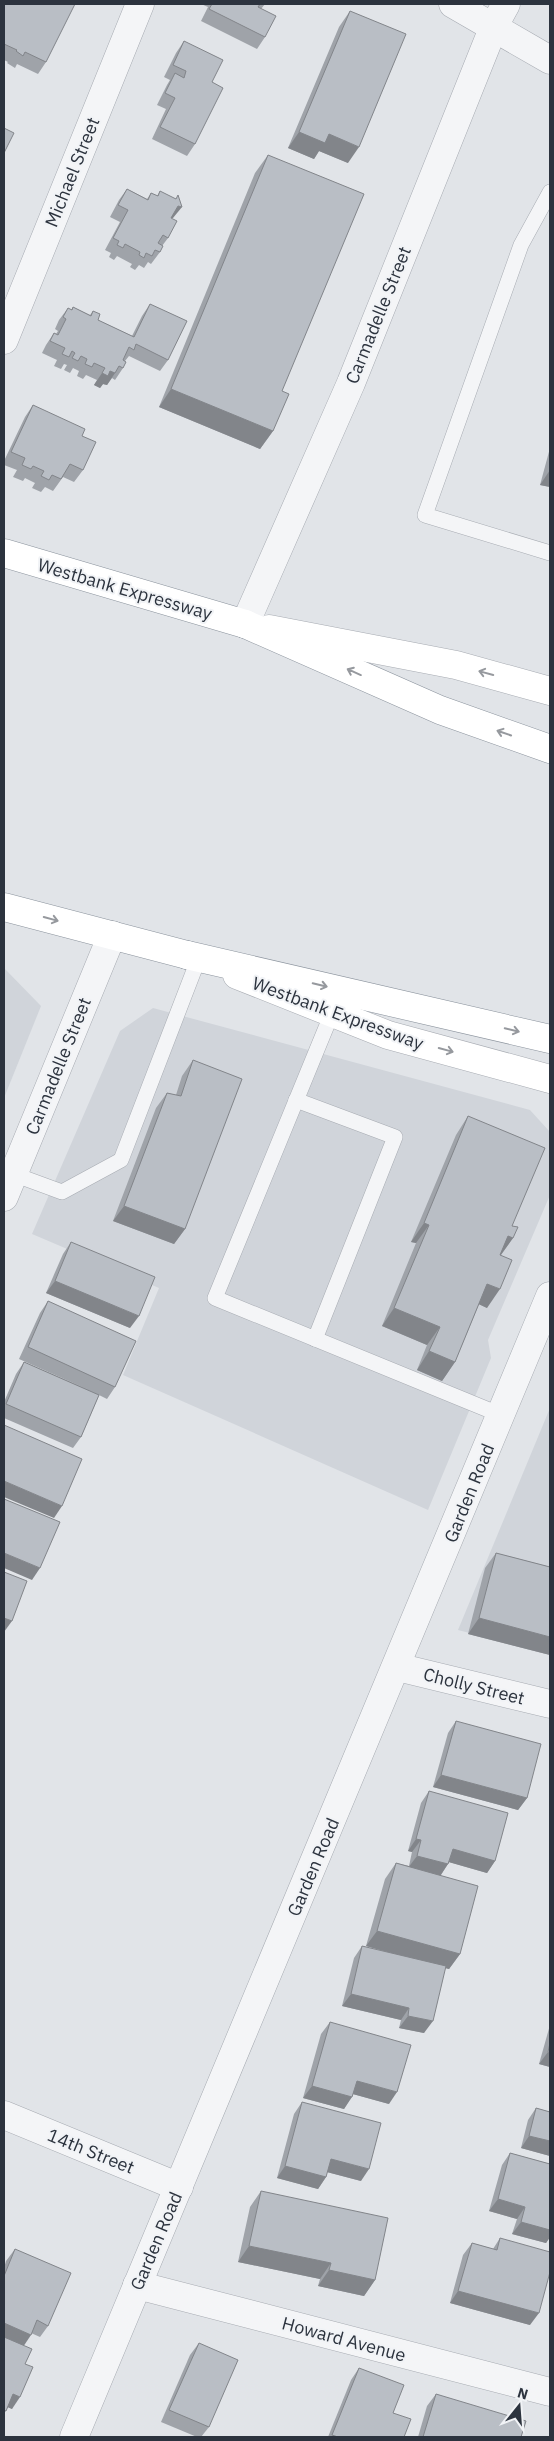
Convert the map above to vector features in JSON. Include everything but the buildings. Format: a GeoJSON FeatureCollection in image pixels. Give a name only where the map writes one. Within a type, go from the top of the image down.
{"type":"FeatureCollection","features":[{"type":"Feature","properties":{"kind":"main road","name":"Westbank Expressway"},"geometry":{"type":"LineString","coordinates":[[4,553],[245,624],[456,665],[550,690]]}},
{"type":"Feature","properties":{"kind":"main road","name":"Westbank Expressway"},"geometry":{"type":"LineString","coordinates":[[245,624],[440,710],[550,749]]}},
{"type":"Feature","properties":{"kind":"main road","name":"Westbank Expressway"},"geometry":{"type":"LineString","coordinates":[[4,907],[112,934],[192,957],[550,1039]]}},
{"type":"Feature","properties":{"kind":"main road","name":"Westbank Expressway"},"geometry":{"type":"LineString","coordinates":[[192,957],[388,1035],[550,1079]]}},
{"type":"Feature","properties":{"kind":"street","name":"Michael Street"},"geometry":{"type":"LineString","coordinates":[[4,340],[140,4]]}},
{"type":"Feature","properties":{"kind":"street"},"geometry":{"type":"LineString","coordinates":[[453,4],[500,15],[550,60]]}},
{"type":"Feature","properties":{"kind":"street","name":"Carmadelle Street"},"geometry":{"type":"LineString","coordinates":[[245,624],[352,383],[500,15]]}},
{"type":"Feature","properties":{"kind":"street","name":"Carmadelle Street"},"geometry":{"type":"LineString","coordinates":[[8,1186],[112,934]]}},
{"type":"Feature","properties":{"kind":"street","name":"Garden Road"},"geometry":{"type":"LineString","coordinates":[[74,2437],[397,1667],[550,1296]]}},
{"type":"Feature","properties":{"kind":"street","name":"Cholly Street"},"geometry":{"type":"LineString","coordinates":[[397,1667],[550,1704]]}},
{"type":"Feature","properties":{"kind":"street","name":"14th Street"},"geometry":{"type":"LineString","coordinates":[[4,2115],[179,2187]]}},
{"type":"Feature","properties":{"kind":"street","name":"Howard Avenue"},"geometry":{"type":"LineString","coordinates":[[137,2285],[550,2392]]}},
{"type":"Feature","properties":{"kind":"lane"},"geometry":{"type":"LineString","coordinates":[[550,192],[521,245],[426,515],[550,553]]}},
{"type":"Feature","properties":{"kind":"lane"},"geometry":{"type":"LineString","coordinates":[[8,1186],[62,1192],[121,1160],[192,957]]}},
{"type":"Feature","properties":{"kind":"lane"},"geometry":{"type":"LineString","coordinates":[[332,1013],[215,1298],[501,1416]]}},
{"type":"Feature","properties":{"kind":"lane"},"geometry":{"type":"LineString","coordinates":[[296,1100],[395,1137],[315,1339]]}},
{"type":"Feature","properties":{"kind":"shaded area"},"geometry":{"type":"Polygon","coordinates":[[[4,968],[41,1006],[4,1098],[4,968]]]}},
{"type":"Feature","properties":{"kind":"shaded area"},"geometry":{"type":"Polygon","coordinates":[[[153,1008],[530,1110],[550,1132],[550,1195],[488,1340],[491,1358],[428,1510],[123,1375],[159,1288],[32,1234],[120,1031],[153,1008]]]}},
{"type":"Feature","properties":{"kind":"shaded area"},"geometry":{"type":"Polygon","coordinates":[[[550,1408],[550,1654],[458,1630],[550,1408]]]}}]}
